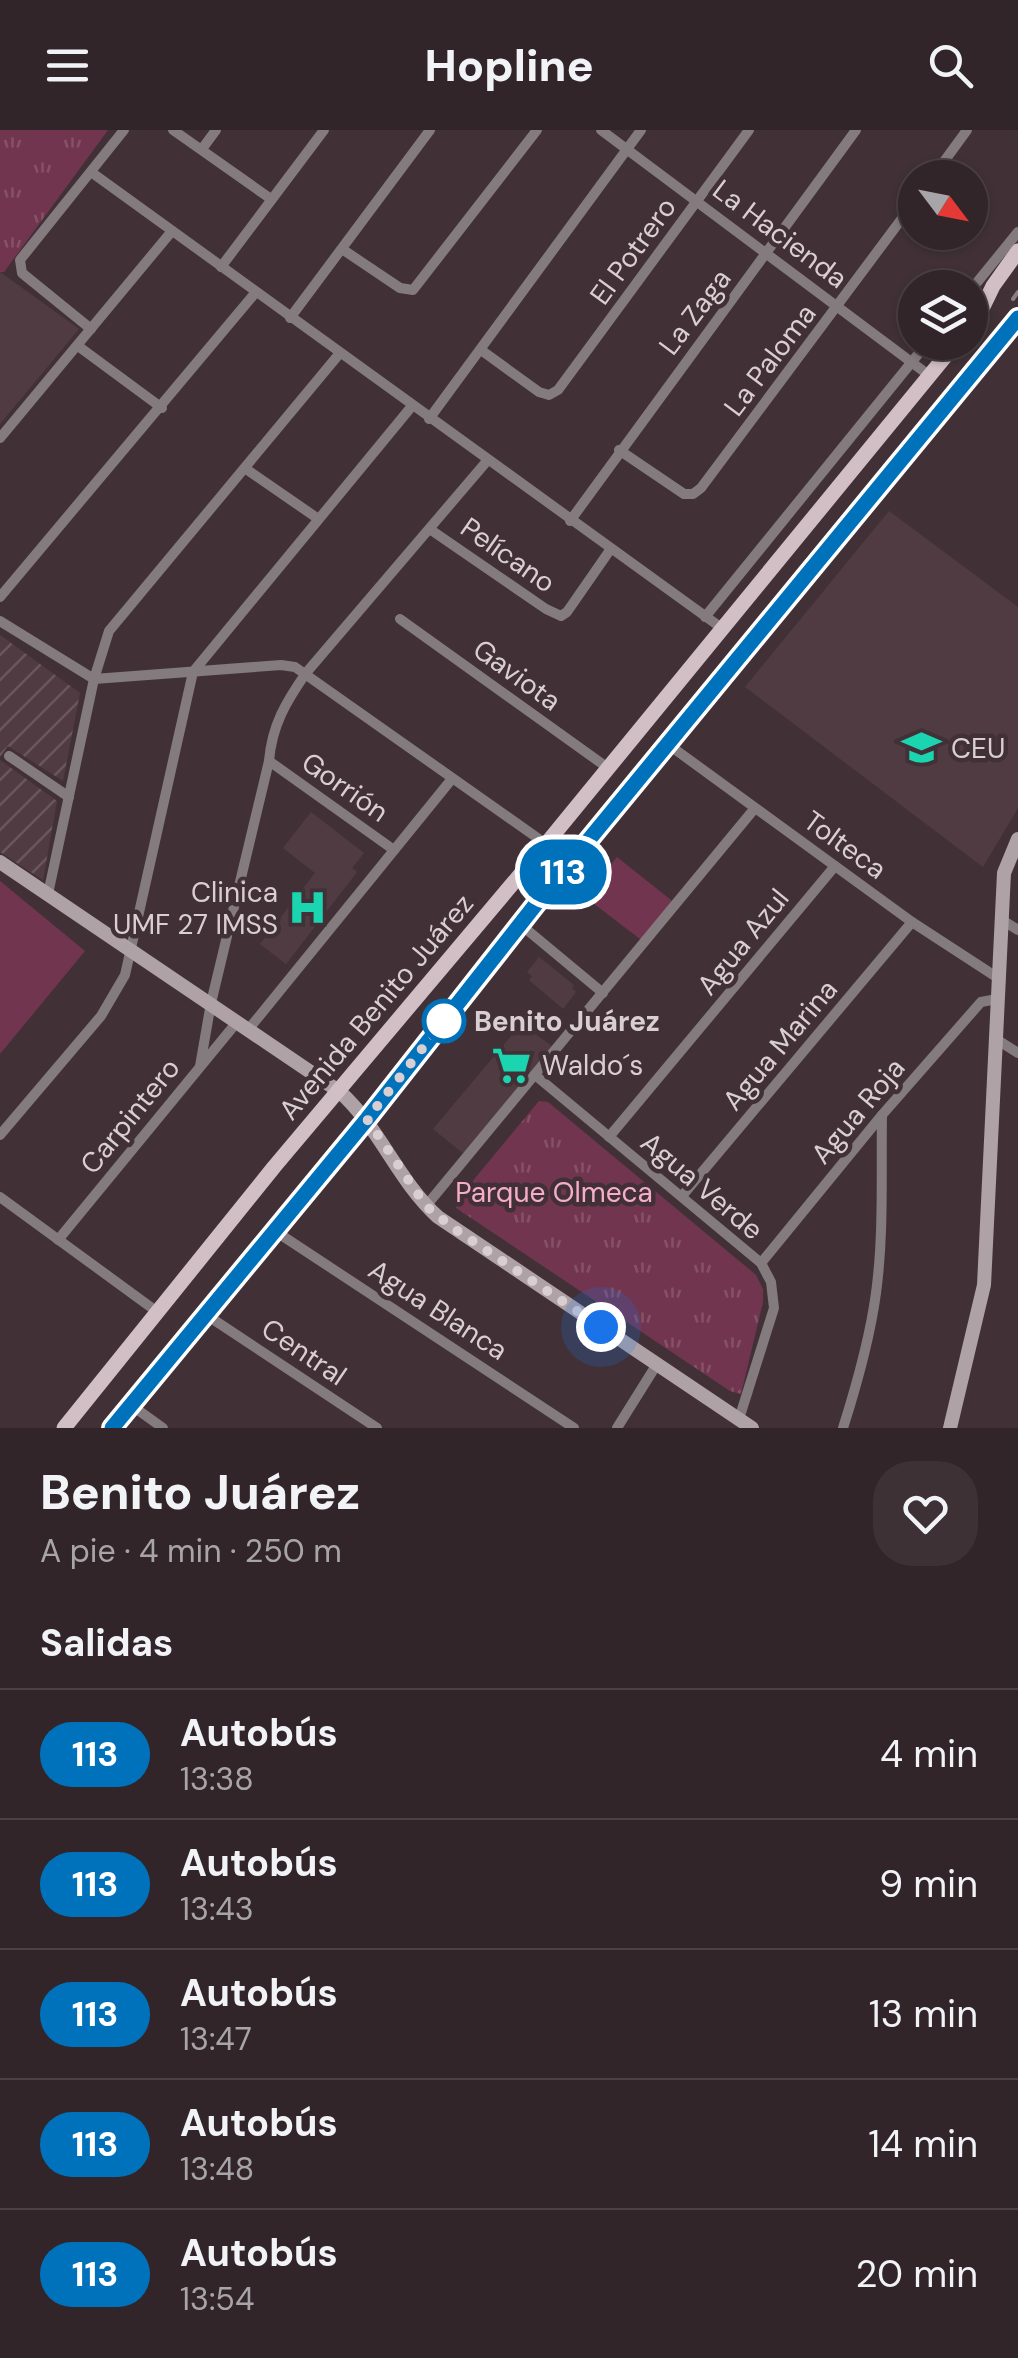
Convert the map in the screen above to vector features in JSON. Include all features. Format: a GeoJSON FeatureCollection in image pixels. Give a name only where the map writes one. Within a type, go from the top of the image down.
{"type":"FeatureCollection","features":[{"type":"Feature","properties":{"kind":"main road"},"geometry":{"type":"LineString","coordinates":[[988,297],[1018,251]]}},
{"type":"Feature","properties":{"kind":"main road"},"geometry":{"type":"LineString","coordinates":[[988,305],[1018,268]]}},
{"type":"Feature","properties":{"kind":"main road","name":"Avenida Benito Juárez"},"geometry":{"type":"LineString","coordinates":[[112,1428],[1017,319]]}},
{"type":"Feature","properties":{"kind":"main road","name":"Avenida Benito Juárez"},"geometry":{"type":"LineString","coordinates":[[64,1428],[274,1166],[546,844],[943,360]]}},
{"type":"Feature","properties":{"kind":"street"},"geometry":{"type":"LineString","coordinates":[[91,329],[30,280],[20,266],[23,254],[124,130]]}},
{"type":"Feature","properties":{"kind":"street"},"geometry":{"type":"LineString","coordinates":[[174,130],[271,200]]}},
{"type":"Feature","properties":{"kind":"street"},"geometry":{"type":"LineString","coordinates":[[202,149],[216,130]]}},
{"type":"Feature","properties":{"kind":"street"},"geometry":{"type":"LineString","coordinates":[[221,267],[324,130]]}},
{"type":"Feature","properties":{"kind":"street"},"geometry":{"type":"LineString","coordinates":[[290,318],[430,130]]}},
{"type":"Feature","properties":{"kind":"street"},"geometry":{"type":"LineString","coordinates":[[342,249],[400,288],[413,290],[537,130]]}},
{"type":"Feature","properties":{"kind":"street","name":"La Hacienda"},"geometry":{"type":"LineString","coordinates":[[600,130],[930,376]]}},
{"type":"Feature","properties":{"kind":"street"},"geometry":{"type":"LineString","coordinates":[[430,419],[642,130]]}},
{"type":"Feature","properties":{"kind":"street","name":"El Potrero"},"geometry":{"type":"LineString","coordinates":[[481,350],[539,392],[549,395],[567,381],[749,130]]}},
{"type":"Feature","properties":{"kind":"street","name":"La Zaga"},"geometry":{"type":"LineString","coordinates":[[570,521],[856,130]]}},
{"type":"Feature","properties":{"kind":"street"},"geometry":{"type":"LineString","coordinates":[[945,160],[967,130]]}},
{"type":"Feature","properties":{"kind":"street"},"geometry":{"type":"LineString","coordinates":[[91,172],[722,629]]}},
{"type":"Feature","properties":{"kind":"street","name":"La Paloma"},"geometry":{"type":"LineString","coordinates":[[619,450],[675,489],[692,494],[701,488],[898,224]]}},
{"type":"Feature","properties":{"kind":"street"},"geometry":{"type":"LineString","coordinates":[[0,438],[172,231]]}},
{"type":"Feature","properties":{"kind":"street"},"geometry":{"type":"LineString","coordinates":[[987,270],[1018,232]]}},
{"type":"Feature","properties":{"kind":"street"},"geometry":{"type":"LineString","coordinates":[[0,597],[256,292]]}},
{"type":"Feature","properties":{"kind":"street"},"geometry":{"type":"LineString","coordinates":[[78,346],[162,408]]}},
{"type":"Feature","properties":{"kind":"street"},"geometry":{"type":"LineString","coordinates":[[48,894],[104,641],[122,612],[340,353]]}},
{"type":"Feature","properties":{"kind":"street"},"geometry":{"type":"LineString","coordinates":[[705,616],[912,362]]}},
{"type":"Feature","properties":{"kind":"street"},"geometry":{"type":"LineString","coordinates":[[0,1135],[101,1016],[125,975],[193,672],[412,406]]}},
{"type":"Feature","properties":{"kind":"street"},"geometry":{"type":"LineString","coordinates":[[200,1066],[276,723],[306,674],[487,461]]}},
{"type":"Feature","properties":{"kind":"street"},"geometry":{"type":"LineString","coordinates":[[246,469],[317,518]]}},
{"type":"Feature","properties":{"kind":"street","name":"Pelícano"},"geometry":{"type":"LineString","coordinates":[[431,530],[560,616],[567,612],[610,550]]}},
{"type":"Feature","properties":{"kind":"street","name":"Gaviota"},"geometry":{"type":"LineString","coordinates":[[400,619],[608,768]]}},
{"type":"Feature","properties":{"kind":"street"},"geometry":{"type":"LineString","coordinates":[[0,622],[94,679],[280,665],[306,674],[546,844]]}},
{"type":"Feature","properties":{"kind":"street","name":"Tolteca"},"geometry":{"type":"LineString","coordinates":[[669,745],[912,922],[998,978]]}},
{"type":"Feature","properties":{"kind":"street"},"geometry":{"type":"LineString","coordinates":[[9,756],[68,796]]}},
{"type":"Feature","properties":{"kind":"street","name":"Gorrión"},"geometry":{"type":"LineString","coordinates":[[269,761],[394,850]]}},
{"type":"Feature","properties":{"kind":"street","name":"Carpintero"},"geometry":{"type":"LineString","coordinates":[[58,1240],[200,1066],[242,1026],[452,780]]}},
{"type":"Feature","properties":{"kind":"street"},"geometry":{"type":"LineString","coordinates":[[426,1206],[755,808]]}},
{"type":"Feature","properties":{"kind":"street"},"geometry":{"type":"LineString","coordinates":[[950,1428],[984,1285],[1004,873],[1018,840]]}},
{"type":"Feature","properties":{"kind":"street"},"geometry":{"type":"LineString","coordinates":[[0,862],[340,1092],[367,1119],[426,1206],[746,1424]]}},
{"type":"Feature","properties":{"kind":"street","name":"Agua Azul"},"geometry":{"type":"LineString","coordinates":[[609,1138],[835,866]]}},
{"type":"Feature","properties":{"kind":"street"},"geometry":{"type":"LineString","coordinates":[[1002,920],[1018,930]]}},
{"type":"Feature","properties":{"kind":"street","name":"Agua Marina"},"geometry":{"type":"LineString","coordinates":[[682,1196],[912,922]]}},
{"type":"Feature","properties":{"kind":"street"},"geometry":{"type":"LineString","coordinates":[[520,924],[604,993]]}},
{"type":"Feature","properties":{"kind":"street","name":"Agua Roja"},"geometry":{"type":"LineString","coordinates":[[761,1264],[882,1115],[981,1002],[997,999]]}},
{"type":"Feature","properties":{"kind":"street"},"geometry":{"type":"LineString","coordinates":[[996,1039],[1018,1053]]}},
{"type":"Feature","properties":{"kind":"street","name":"Agua Verde"},"geometry":{"type":"LineString","coordinates":[[535,1076],[761,1264],[771,1282],[774,1308],[746,1424]]}},
{"type":"Feature","properties":{"kind":"street"},"geometry":{"type":"LineString","coordinates":[[843,1428],[876,1294],[882,1115]]}},
{"type":"Feature","properties":{"kind":"street"},"geometry":{"type":"LineString","coordinates":[[0,1197],[156,1312]]}},
{"type":"Feature","properties":{"kind":"street","name":"Agua Blanca"},"geometry":{"type":"LineString","coordinates":[[276,1231],[574,1428]]}},
{"type":"Feature","properties":{"kind":"street","name":"Central"},"geometry":{"type":"LineString","coordinates":[[205,1314],[377,1428]]}},
{"type":"Feature","properties":{"kind":"street"},"geometry":{"type":"LineString","coordinates":[[616,1428],[656,1364]]}},
{"type":"Feature","properties":{"kind":"street"},"geometry":{"type":"LineString","coordinates":[[130,1405],[163,1428]]}},
{"type":"Feature","properties":{"kind":"shaded area"},"geometry":{"type":"Polygon","coordinates":[[[0,272],[79,329],[0,424],[0,272]]]}},
{"type":"Feature","properties":{"kind":"shaded area","name":"CEU"},"geometry":{"type":"Polygon","coordinates":[[[889,511],[1018,607],[1018,808],[983,867],[745,687],[889,511]]]}},
{"type":"Feature","properties":{"kind":"shaded area"},"geometry":{"type":"Polygon","coordinates":[[[0,635],[80,693],[63,781],[8,746],[0,757],[0,635]]]}},
{"type":"Feature","properties":{"kind":"shaded area"},"geometry":{"type":"Polygon","coordinates":[[[0,760],[57,801],[43,880],[0,852],[0,760]]]}},
{"type":"Feature","properties":{"kind":"shaded area","name":"Clinica UMF 27 IMSS"},"geometry":{"type":"Polygon","coordinates":[[[311,812],[364,853],[352,868],[357,872],[286,964],[260,944],[315,873],[283,848],[311,812]]]}},
{"type":"Feature","properties":{"kind":"shaded area"},"geometry":{"type":"Polygon","coordinates":[[[539,957],[574,985],[576,992],[563,1009],[529,980],[532,976],[527,972],[539,957]]]}},
{"type":"Feature","properties":{"kind":"shaded area"},"geometry":{"type":"Polygon","coordinates":[[[521,1024],[552,1046],[464,1154],[433,1129],[521,1024]]]}},
{"type":"Feature","properties":{"kind":"green space"},"geometry":{"type":"Polygon","coordinates":[[[0,130],[108,130],[4,272],[0,272],[0,130]]]}},
{"type":"Feature","properties":{"kind":"green space"},"geometry":{"type":"Polygon","coordinates":[[[617,857],[676,904],[644,942],[585,897],[617,857]]]}},
{"type":"Feature","properties":{"kind":"green space"},"geometry":{"type":"Polygon","coordinates":[[[0,881],[85,951],[0,1054],[0,881]]]}},
{"type":"Feature","properties":{"kind":"green space","name":"Parque Olmeca"},"geometry":{"type":"Polygon","coordinates":[[[539,1101],[548,1102],[756,1275],[763,1289],[763,1302],[741,1394],[730,1391],[456,1208],[456,1201],[539,1101]]]}},
{"type":"Feature","properties":{"kind":"railway"},"geometry":{"type":"LineString","coordinates":[[1013,299],[1018,292]]}},
{"type":"Feature","properties":{"kind":"bus line","name":"113"},"geometry":{"type":"LineString","coordinates":[[112,1428],[1018,318]]}},
{"type":"Feature","properties":{"kind":"place","name":"CEU"},"geometry":{"type":"Point","coordinates":[921,748]}},
{"type":"Feature","properties":{"kind":"place","name":"Clinica UMF 27 IMSS"},"geometry":{"type":"Point","coordinates":[308,908]}},
{"type":"Feature","properties":{"kind":"place","name":"Benito Juárez"},"geometry":{"type":"Point","coordinates":[444,1021]}},
{"type":"Feature","properties":{"kind":"place","name":"Waldo´s"},"geometry":{"type":"Point","coordinates":[512,1065]}},
{"type":"Feature","properties":{"kind":"route"},"geometry":{"type":"LineString","coordinates":[[444,1021],[367,1119],[426,1206],[601,1327]]}}]}
